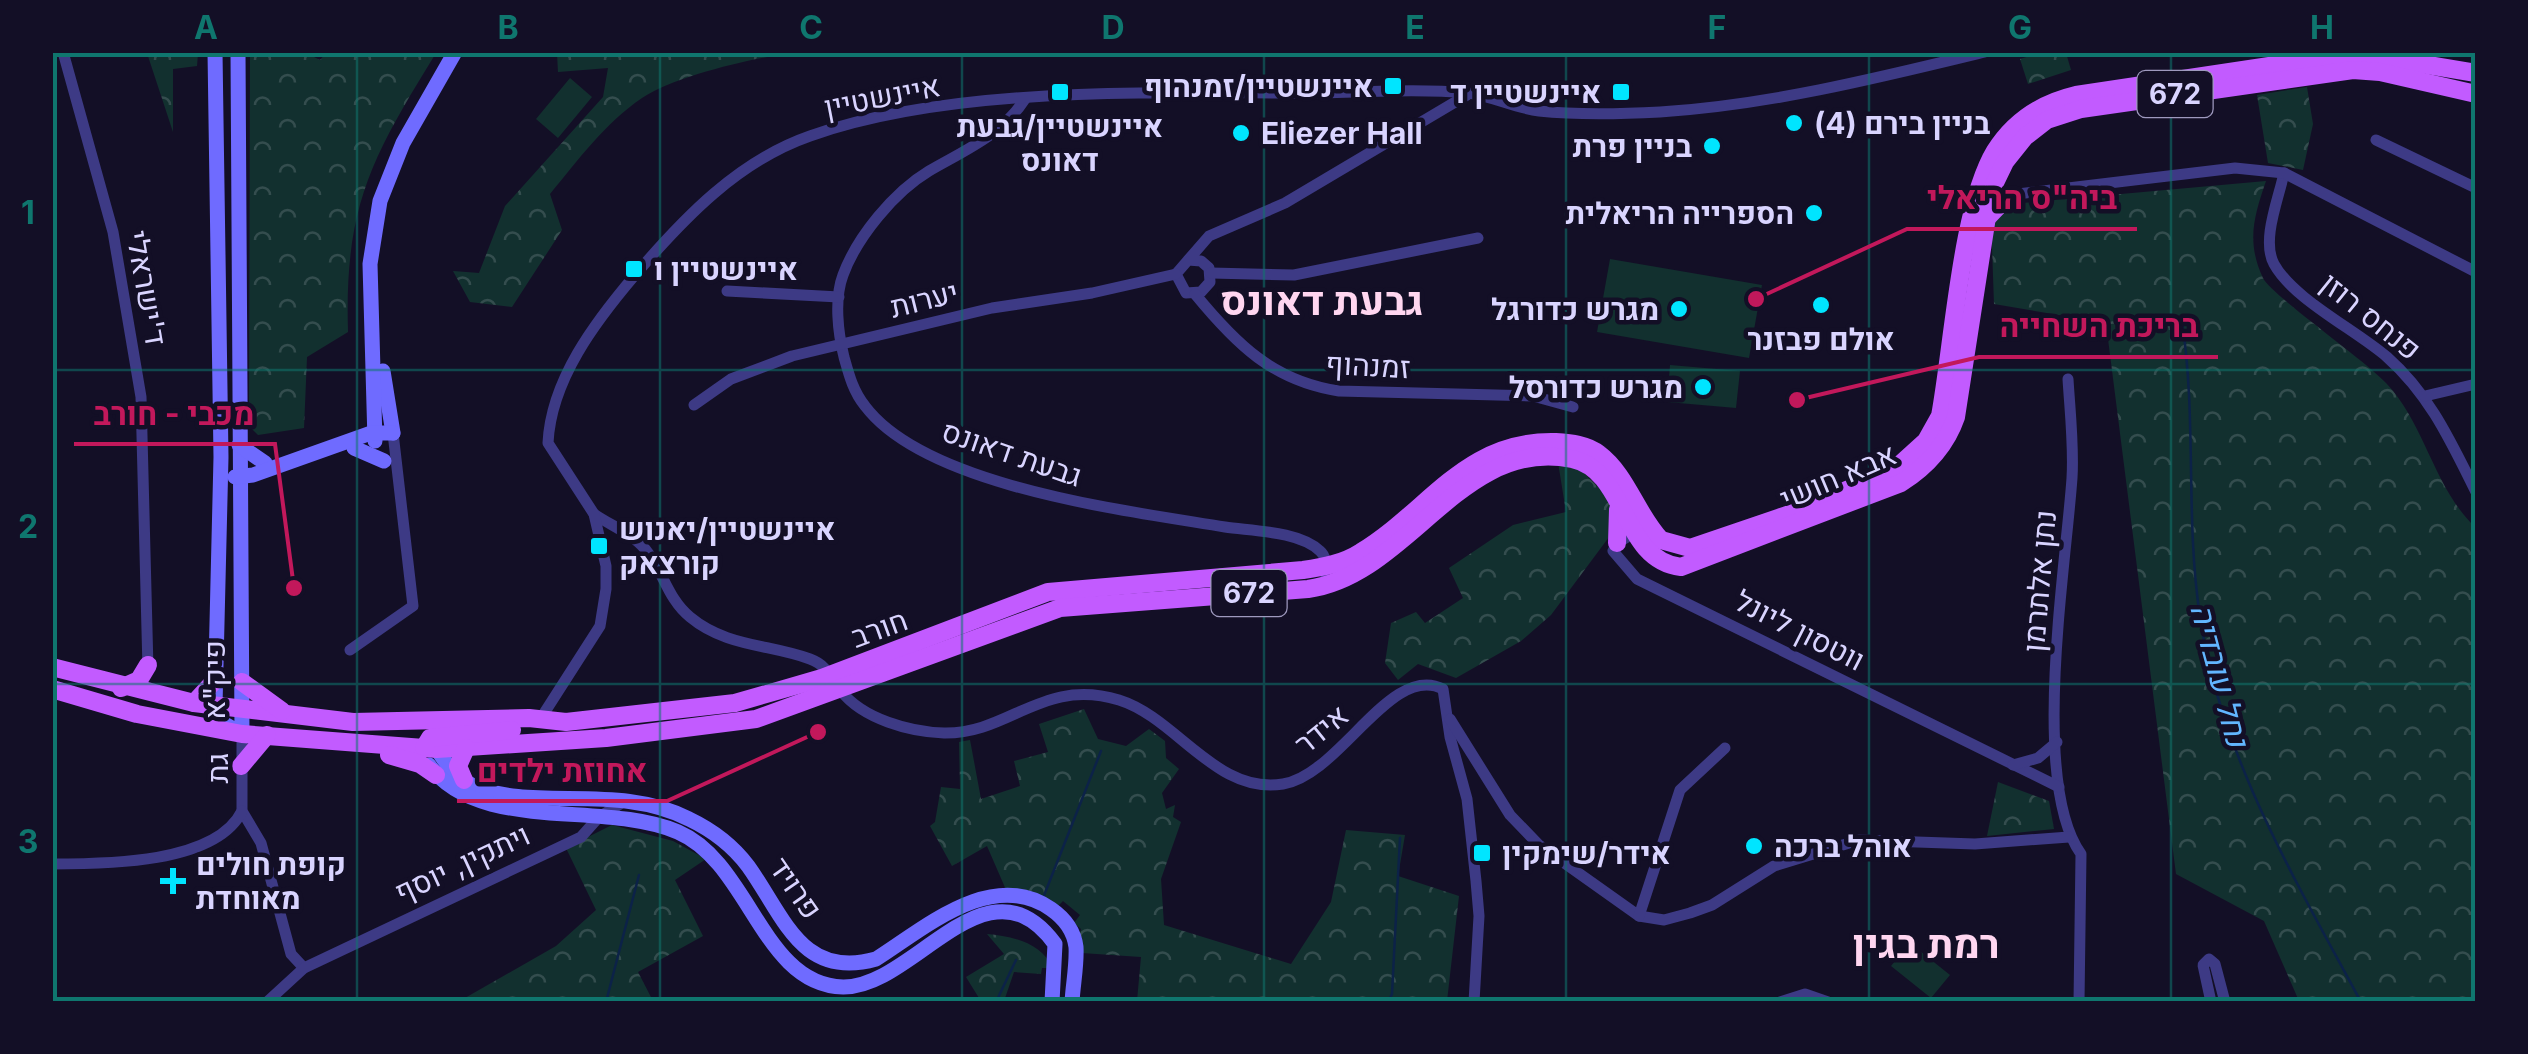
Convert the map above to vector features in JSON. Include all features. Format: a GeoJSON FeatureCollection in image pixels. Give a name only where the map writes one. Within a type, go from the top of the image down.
{"type":"FeatureCollection","features":[{"type":"Feature","properties":{"kind":"main road","name":"פיק\"א"},"geometry":{"type":"LineString","coordinates":[[216,52],[221,473],[217,713],[242,734]]}},
{"type":"Feature","properties":{"kind":"main road","name":"פיק\"א"},"geometry":{"type":"LineString","coordinates":[[238,52],[242,734]]}},
{"type":"Feature","properties":{"kind":"main road"},"geometry":{"type":"LineString","coordinates":[[373,437],[375,343],[370,264],[380,201],[403,144],[455,52]]}},
{"type":"Feature","properties":{"kind":"main road","name":"אבא חושי"},"geometry":{"type":"LineString","coordinates":[[1633,534],[1660,561],[1681,567],[1883,490],[1922,469],[1956,418],[1986,219],[2000,186],[2013,128],[2057,100],[2357,53],[2476,94]]}},
{"type":"Feature","properties":{"kind":"main road","name":"אבא חושי"},"geometry":{"type":"LineString","coordinates":[[1633,534],[1690,548],[1787,515],[1894,470],[1910,458],[1940,416],[1966,255],[2025,137],[2062,114],[2353,70],[2381,60],[2476,72]]}},
{"type":"Feature","properties":{"kind":"main road"},"geometry":{"type":"LineString","coordinates":[[221,473],[284,464],[392,433],[375,343]]}},
{"type":"Feature","properties":{"kind":"main road"},"geometry":{"type":"LineString","coordinates":[[322,453],[354,448],[373,437]]}},
{"type":"Feature","properties":{"kind":"main road","name":"חורב"},"geometry":{"type":"LineString","coordinates":[[52,668],[217,713],[242,710],[297,716],[466,748],[706,728],[756,719],[1048,592],[1324,560],[1367,548],[1474,461],[1507,447],[1545,442],[1580,445],[1597,452],[1619,476],[1633,534]]}},
{"type":"Feature","properties":{"kind":"main road"},"geometry":{"type":"LineString","coordinates":[[239,445],[265,463]]}},
{"type":"Feature","properties":{"kind":"main road"},"geometry":{"type":"LineString","coordinates":[[354,448],[384,461]]}},
{"type":"Feature","properties":{"kind":"main road","name":"חורב"},"geometry":{"type":"LineString","coordinates":[[52,689],[152,718],[242,734],[346,743],[427,740],[541,718],[566,722],[735,703],[836,683],[1060,608],[1308,589],[1353,578],[1483,474],[1519,460],[1580,462],[1616,499],[1633,534]]}},
{"type":"Feature","properties":{"kind":"main road"},"geometry":{"type":"LineString","coordinates":[[240,472],[265,463],[284,464]]}},
{"type":"Feature","properties":{"kind":"main road"},"geometry":{"type":"LineString","coordinates":[[121,688],[140,680],[148,665]]}},
{"type":"Feature","properties":{"kind":"main road"},"geometry":{"type":"LineString","coordinates":[[194,704],[217,678]]}},
{"type":"Feature","properties":{"kind":"main road"},"geometry":{"type":"LineString","coordinates":[[242,682],[260,699],[297,716]]}},
{"type":"Feature","properties":{"kind":"main road"},"geometry":{"type":"LineString","coordinates":[[152,718],[217,713]]}},
{"type":"Feature","properties":{"kind":"main road"},"geometry":{"type":"LineString","coordinates":[[427,740],[566,722]]}},
{"type":"Feature","properties":{"kind":"main road"},"geometry":{"type":"LineString","coordinates":[[242,766],[267,735]]}},
{"type":"Feature","properties":{"kind":"main road"},"geometry":{"type":"LineString","coordinates":[[427,740],[436,775]]}},
{"type":"Feature","properties":{"kind":"main road"},"geometry":{"type":"LineString","coordinates":[[427,740],[464,780]]}},
{"type":"Feature","properties":{"kind":"main road"},"geometry":{"type":"LineString","coordinates":[[346,743],[412,761],[436,775]]}},
{"type":"Feature","properties":{"kind":"main road"},"geometry":{"type":"LineString","coordinates":[[464,780],[458,761],[466,748]]}},
{"type":"Feature","properties":{"kind":"main road","name":"פרויד"},"geometry":{"type":"LineString","coordinates":[[436,775],[467,798],[490,805],[603,814],[680,832],[709,852],[733,878],[774,946],[810,979],[839,987],[870,982],[960,924],[998,913],[1026,920],[1056,944],[1052,1002]]}},
{"type":"Feature","properties":{"kind":"main road","name":"פרויד"},"geometry":{"type":"LineString","coordinates":[[464,780],[499,794],[627,800],[666,808],[717,836],[747,865],[797,939],[828,962],[858,964],[876,959],[976,900],[1006,895],[1036,901],[1060,916],[1073,935],[1072,1002]]}},
{"type":"Feature","properties":{"kind":"street","name":"ד'ישראלי"},"geometry":{"type":"LineString","coordinates":[[63,52],[113,232],[141,397],[147,694],[152,718]]}},
{"type":"Feature","properties":{"kind":"street","name":"איינשטיין"},"geometry":{"type":"LineString","coordinates":[[541,718],[600,626],[606,566],[594,514],[548,443],[549,420],[576,356],[627,284],[678,225],[742,170],[808,136],[879,117],[1025,100],[1243,93],[1470,93],[1538,111],[1657,112],[1831,89],[1985,52]]}},
{"type":"Feature","properties":{"kind":"street"},"geometry":{"type":"LineString","coordinates":[[1188,260],[1204,262],[1211,273],[1207,288],[1195,294],[1180,288],[1176,274],[1188,260],[1209,236],[1284,202],[1470,93]]}},
{"type":"Feature","properties":{"kind":"street","name":"גבעת דאונס"},"geometry":{"type":"LineString","coordinates":[[1025,100],[1014,117],[990,136],[925,173],[895,198],[850,259],[838,297],[842,346],[853,389],[890,431],[940,458],[1082,504],[1278,535],[1324,560]]}},
{"type":"Feature","properties":{"kind":"street"},"geometry":{"type":"LineString","coordinates":[[2376,140],[2476,188]]}},
{"type":"Feature","properties":{"kind":"street"},"geometry":{"type":"LineString","coordinates":[[2000,186],[2235,168],[2284,173],[2476,272]]}},
{"type":"Feature","properties":{"kind":"street","name":"פנחס רוזן"},"geometry":{"type":"LineString","coordinates":[[2284,173],[2271,233],[2274,265],[2288,281],[2387,357],[2425,396],[2476,492]]}},
{"type":"Feature","properties":{"kind":"street"},"geometry":{"type":"LineString","coordinates":[[1211,273],[1294,275],[1478,238]]}},
{"type":"Feature","properties":{"kind":"street","name":"יערות"},"geometry":{"type":"LineString","coordinates":[[694,405],[731,380],[792,356],[992,308],[1092,293],[1176,274]]}},
{"type":"Feature","properties":{"kind":"street"},"geometry":{"type":"LineString","coordinates":[[727,291],[838,297]]}},
{"type":"Feature","properties":{"kind":"street","name":"זמנהוף"},"geometry":{"type":"LineString","coordinates":[[1195,294],[1239,347],[1307,386],[1339,392],[1533,396],[1573,407]]}},
{"type":"Feature","properties":{"kind":"street","name":"נתן אלתרמן"},"geometry":{"type":"LineString","coordinates":[[2068,379],[2072,473],[2056,647],[2057,741],[2059,787],[2069,838],[2080,854],[2079,1002]]}},
{"type":"Feature","properties":{"kind":"street"},"geometry":{"type":"LineString","coordinates":[[2425,396],[2476,384]]}},
{"type":"Feature","properties":{"kind":"street"},"geometry":{"type":"LineString","coordinates":[[350,650],[414,606],[392,433]]}},
{"type":"Feature","properties":{"kind":"street"},"geometry":{"type":"LineString","coordinates":[[373,437],[398,487]]}},
{"type":"Feature","properties":{"kind":"street"},"geometry":{"type":"LineString","coordinates":[[594,514],[638,542],[676,604],[702,627],[733,641],[808,658],[836,683]]}},
{"type":"Feature","properties":{"kind":"street","name":"ווטסון ליונל"},"geometry":{"type":"LineString","coordinates":[[1633,534],[1613,555],[1637,579],[2059,787]]}},
{"type":"Feature","properties":{"kind":"street"},"geometry":{"type":"LineString","coordinates":[[1308,589],[1322,577],[1324,560]]}},
{"type":"Feature","properties":{"kind":"street","name":"אידר"},"geometry":{"type":"LineString","coordinates":[[836,683],[864,710],[890,722],[947,733],[974,729],[1050,698],[1078,692],[1101,695],[1148,713],[1232,775],[1270,785],[1296,780],[1315,769],[1412,684],[1425,682],[1444,689],[1467,799],[1476,881],[1479,947],[1474,1002]]}},
{"type":"Feature","properties":{"kind":"street"},"geometry":{"type":"LineString","coordinates":[[1448,715],[1510,815],[1529,835],[1582,879],[1639,916],[1664,920],[1690,914],[1712,905],[1774,866],[1859,840],[1975,844],[2069,838]]}},
{"type":"Feature","properties":{"kind":"street","name":"גת"},"geometry":{"type":"LineString","coordinates":[[242,734],[242,810],[261,843],[292,954],[304,968]]}},
{"type":"Feature","properties":{"kind":"street"},"geometry":{"type":"LineString","coordinates":[[2013,765],[2038,758],[2057,741]]}},
{"type":"Feature","properties":{"kind":"street"},"geometry":{"type":"LineString","coordinates":[[1639,916],[1680,790],[1726,748]]}},
{"type":"Feature","properties":{"kind":"street","name":"ויתקין, יוסף"},"geometry":{"type":"LineString","coordinates":[[267,1002],[304,968],[581,837],[603,814],[627,800]]}},
{"type":"Feature","properties":{"kind":"street"},"geometry":{"type":"LineString","coordinates":[[52,864],[196,849],[227,832],[242,810]]}},
{"type":"Feature","properties":{"kind":"street"},"geometry":{"type":"LineString","coordinates":[[2211,1002],[2203,965],[2207,960],[2214,962],[2226,1002]]}},
{"type":"Feature","properties":{"kind":"street"},"geometry":{"type":"LineString","coordinates":[[1780,1002],[1805,994],[1827,1001]]}},
{"type":"Feature","properties":{"kind":"green space"},"geometry":{"type":"Polygon","coordinates":[[[147,53],[198,53],[197,66],[173,69],[173,132],[147,53]]]}},
{"type":"Feature","properties":{"kind":"green space"},"geometry":{"type":"Polygon","coordinates":[[[250,53],[306,53],[320,60],[326,53],[436,53],[395,123],[366,184],[351,250],[348,332],[307,357],[304,428],[258,435],[249,426],[250,53]]]}},
{"type":"Feature","properties":{"kind":"green space"},"geometry":{"type":"Polygon","coordinates":[[[557,53],[790,53],[693,76],[656,90],[629,108],[550,194],[562,230],[512,307],[470,302],[453,271],[479,273],[505,206],[603,97],[608,68],[558,72],[557,53]]]}},
{"type":"Feature","properties":{"kind":"green space"},"geometry":{"type":"Polygon","coordinates":[[[2040,53],[2066,53],[2071,70],[2028,84],[2020,59],[2040,53]]]}},
{"type":"Feature","properties":{"kind":"green space"},"geometry":{"type":"Polygon","coordinates":[[[570,78],[592,97],[558,138],[536,119],[570,78]]]}},
{"type":"Feature","properties":{"kind":"green space"},"geometry":{"type":"Polygon","coordinates":[[[2307,87],[2313,124],[2303,170],[2268,163],[2257,95],[2307,87]]]}},
{"type":"Feature","properties":{"kind":"green space"},"geometry":{"type":"Polygon","coordinates":[[[2266,181],[2253,241],[2263,278],[2386,383],[2411,417],[2449,494],[2475,527],[2475,1001],[2299,1001],[2264,921],[2176,874],[2106,323],[1994,304],[1991,217],[2000,205],[2266,181]]]}},
{"type":"Feature","properties":{"kind":"green space","name":"מגרש כדורגל"},"geometry":{"type":"Polygon","coordinates":[[[1610,259],[1762,285],[1749,358],[1597,332],[1610,259]]]}},
{"type":"Feature","properties":{"kind":"green space","name":"מגרש כדורסל"},"geometry":{"type":"Polygon","coordinates":[[[1670,365],[1740,371],[1736,408],[1667,402],[1670,365]]]}},
{"type":"Feature","properties":{"kind":"green space"},"geometry":{"type":"Polygon","coordinates":[[[1558,462],[1581,470],[1611,500],[1612,533],[1551,615],[1521,641],[1456,678],[1418,664],[1398,680],[1385,663],[1391,623],[1416,612],[1425,623],[1463,598],[1449,568],[1513,525],[1566,512],[1558,462]]]}},
{"type":"Feature","properties":{"kind":"green space"},"geometry":{"type":"Polygon","coordinates":[[[1084,709],[1098,739],[1126,746],[1149,729],[1165,741],[1166,758],[1179,769],[1162,793],[1166,809],[1175,805],[1173,817],[1181,822],[1161,879],[1164,925],[1291,964],[1331,902],[1346,830],[1405,835],[1398,876],[1459,896],[1447,1001],[1137,1001],[1141,957],[1082,953],[1078,941],[1081,929],[1074,923],[1080,915],[1063,901],[1056,908],[1007,892],[987,846],[952,866],[930,826],[935,822],[941,787],[960,789],[959,742],[970,740],[981,799],[1020,786],[1014,761],[1048,752],[1039,724],[1084,709]]]}},
{"type":"Feature","properties":{"kind":"green space"},"geometry":{"type":"Polygon","coordinates":[[[1998,782],[2049,801],[2054,829],[1987,836],[1998,782]]]}},
{"type":"Feature","properties":{"kind":"green space"},"geometry":{"type":"Polygon","coordinates":[[[612,825],[673,841],[706,859],[675,880],[703,936],[638,972],[653,1001],[458,1002],[556,946],[596,910],[566,848],[612,825]]]}},
{"type":"Feature","properties":{"kind":"green space"},"geometry":{"type":"Polygon","coordinates":[[[987,934],[1034,947],[1052,968],[1042,968],[1041,974],[1014,972],[1004,1001],[975,1001],[979,998],[966,977],[1004,954],[987,934]]]}},
{"type":"Feature","properties":{"kind":"green space"},"geometry":{"type":"Polygon","coordinates":[[[1910,943],[1950,975],[1931,998],[1891,966],[1910,943]]]}},
{"type":"Feature","properties":{"kind":"waterway","name":"נחל עובדיה"},"geometry":{"type":"LineString","coordinates":[[2182,321],[2196,580],[2210,668],[2224,718],[2264,816],[2361,1002]]}},
{"type":"Feature","properties":{"kind":"waterway"},"geometry":{"type":"LineString","coordinates":[[1043,898],[1101,751]]}},
{"type":"Feature","properties":{"kind":"waterway"},"geometry":{"type":"LineString","coordinates":[[1388,1002],[1392,994],[1400,838]]}},
{"type":"Feature","properties":{"kind":"waterway"},"geometry":{"type":"LineString","coordinates":[[606,1002],[639,875]]}},
{"type":"Feature","properties":{"kind":"waterway"},"geometry":{"type":"LineString","coordinates":[[996,1002],[1016,960]]}},
{"type":"Feature","properties":{"kind":"place","name":"איינשטיין/זמנהוף"},"geometry":{"type":"Point","coordinates":[1393,86]}},
{"type":"Feature","properties":{"kind":"place","name":"איינשטיין/גבעת דאונס"},"geometry":{"type":"Point","coordinates":[1060,92]}},
{"type":"Feature","properties":{"kind":"place","name":"איינשטיין ד"},"geometry":{"type":"Point","coordinates":[1621,92]}},
{"type":"Feature","properties":{"kind":"place","name":"בניין בירם (4)"},"geometry":{"type":"Point","coordinates":[1794,123]}},
{"type":"Feature","properties":{"kind":"place","name":"Eliezer Hall"},"geometry":{"type":"Point","coordinates":[1241,133]}},
{"type":"Feature","properties":{"kind":"place","name":"בניין פרת"},"geometry":{"type":"Point","coordinates":[1712,146]}},
{"type":"Feature","properties":{"kind":"place","name":"הספרייה הריאלית"},"geometry":{"type":"Point","coordinates":[1814,213]}},
{"type":"Feature","properties":{"kind":"place","name":"איינשטיין ו"},"geometry":{"type":"Point","coordinates":[634,269]}},
{"type":"Feature","properties":{"kind":"place","name":"ביה\"ס הריאלי"},"geometry":{"type":"Point","coordinates":[1756,299]}},
{"type":"Feature","properties":{"kind":"place","name":"אולם פבזנר"},"geometry":{"type":"Point","coordinates":[1821,305]}},
{"type":"Feature","properties":{"kind":"place","name":"מגרש כדורגל"},"geometry":{"type":"Point","coordinates":[1679,309]}},
{"type":"Feature","properties":{"kind":"place","name":"מגרש כדורסל"},"geometry":{"type":"Point","coordinates":[1703,387]}},
{"type":"Feature","properties":{"kind":"place","name":"בריכת השחייה"},"geometry":{"type":"Point","coordinates":[1797,400]}},
{"type":"Feature","properties":{"kind":"place","name":"איינשטיין/יאנוש קורצאק"},"geometry":{"type":"Point","coordinates":[599,546]}},
{"type":"Feature","properties":{"kind":"place","name":"מכבי - חורב"},"geometry":{"type":"Point","coordinates":[294,588]}},
{"type":"Feature","properties":{"kind":"place","name":"אחוזת ילדים"},"geometry":{"type":"Point","coordinates":[818,732]}},
{"type":"Feature","properties":{"kind":"place","name":"אוהל ברכה"},"geometry":{"type":"Point","coordinates":[1754,846]}},
{"type":"Feature","properties":{"kind":"place","name":"אידר/שימקין"},"geometry":{"type":"Point","coordinates":[1482,853]}},
{"type":"Feature","properties":{"kind":"place","name":"קופת חולים מאוחדת"},"geometry":{"type":"Point","coordinates":[173,881]}},
{"type":"Feature","properties":{"kind":"district","name":"גבעת דאונס"},"geometry":{"type":"Point","coordinates":[1322,300]}},
{"type":"Feature","properties":{"kind":"district","name":"רמת בגין"},"geometry":{"type":"Point","coordinates":[1926,943]}}]}
